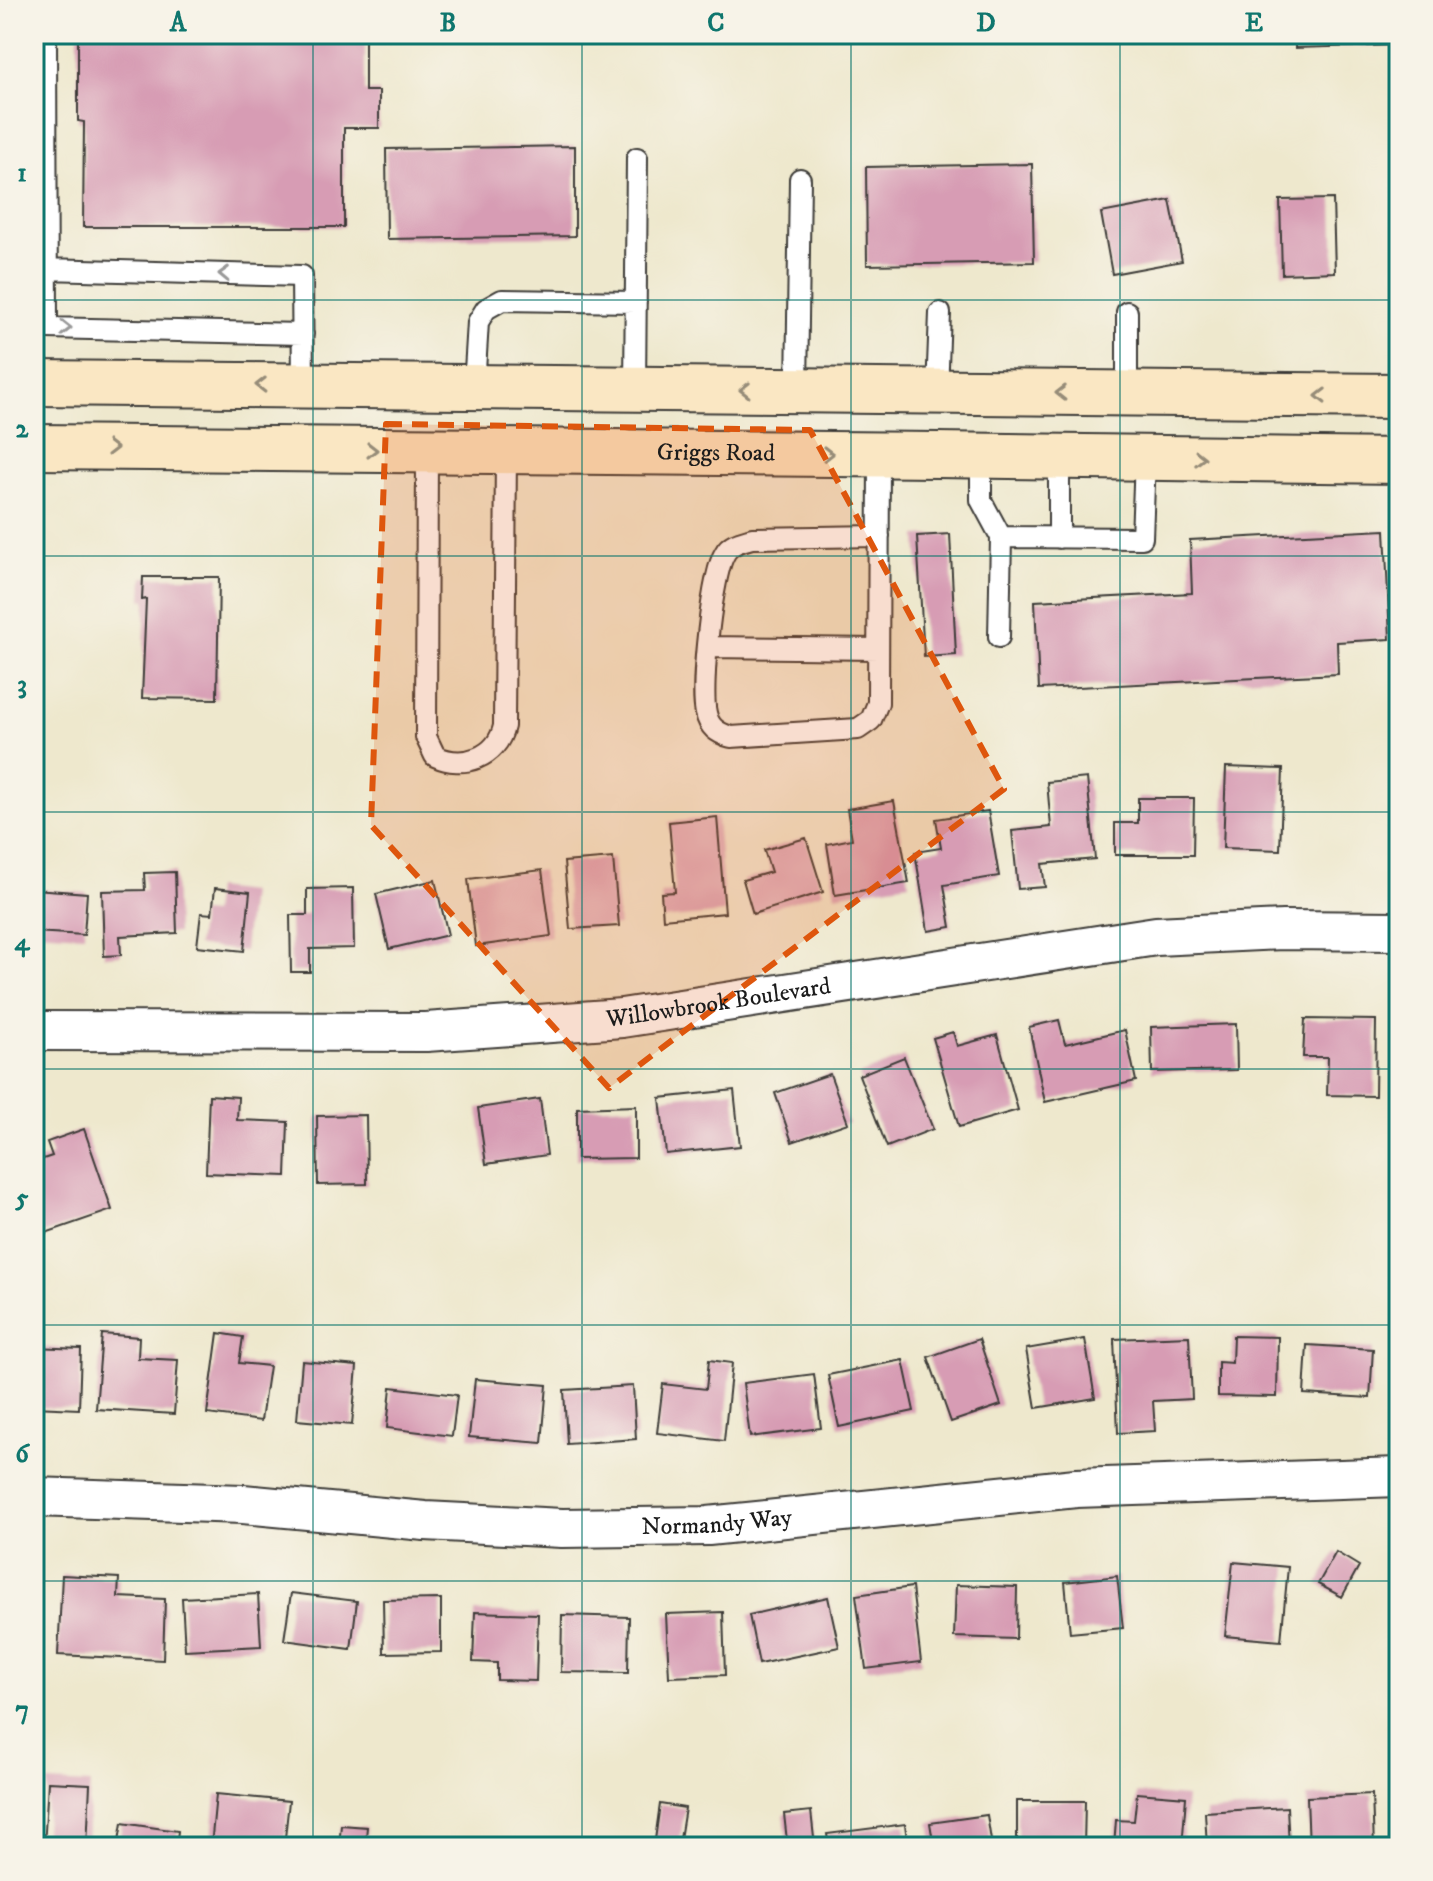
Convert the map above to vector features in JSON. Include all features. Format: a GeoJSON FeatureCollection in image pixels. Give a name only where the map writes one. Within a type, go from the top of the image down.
{"type":"FeatureCollection","features":[{"type":"Feature","properties":{"kind":"main road"},"geometry":{"type":"LineString","coordinates":[[34,383],[1399,396]]}},
{"type":"Feature","properties":{"kind":"main road"},"geometry":{"type":"LineString","coordinates":[[474,387],[489,451]]}},
{"type":"Feature","properties":{"kind":"main road"},"geometry":{"type":"LineString","coordinates":[[937,392],[937,455]]}},
{"type":"Feature","properties":{"kind":"main road","name":"Griggs Road"},"geometry":{"type":"LineString","coordinates":[[34,447],[1399,461]]}},
{"type":"Feature","properties":{"kind":"street","name":"Willowbrook Boulevard"},"geometry":{"type":"LineString","coordinates":[[34,1031],[441,1031],[622,1018],[1156,936],[1283,930],[1399,931]]}},
{"type":"Feature","properties":{"kind":"street","name":"Normandy Way"},"geometry":{"type":"LineString","coordinates":[[34,1497],[243,1504],[425,1521],[562,1528],[708,1526],[1076,1488],[1399,1477]]}},
{"type":"Feature","properties":{"kind":"lane"},"geometry":{"type":"LineString","coordinates":[[46,34],[47,328],[303,334]]}},
{"type":"Feature","properties":{"kind":"lane"},"geometry":{"type":"LineString","coordinates":[[635,389],[637,158]]}},
{"type":"Feature","properties":{"kind":"lane"},"geometry":{"type":"LineString","coordinates":[[797,390],[800,179]]}},
{"type":"Feature","properties":{"kind":"lane"},"geometry":{"type":"LineString","coordinates":[[46,269],[302,276],[303,385]]}},
{"type":"Feature","properties":{"kind":"lane"},"geometry":{"type":"LineString","coordinates":[[474,387],[478,322],[486,309],[502,300],[636,302]]}},
{"type":"Feature","properties":{"kind":"lane"},"geometry":{"type":"LineString","coordinates":[[1127,312],[1127,393]]}},
{"type":"Feature","properties":{"kind":"lane"},"geometry":{"type":"LineString","coordinates":[[937,392],[940,313]]}},
{"type":"Feature","properties":{"kind":"lane"},"geometry":{"type":"LineString","coordinates":[[427,450],[426,737],[428,747],[435,756],[446,761],[484,756],[502,739],[504,726],[489,451]]}},
{"type":"Feature","properties":{"kind":"lane"},"geometry":{"type":"LineString","coordinates":[[879,454],[879,536],[878,703],[871,720],[858,729],[731,737],[719,734],[706,713],[704,696],[708,647],[725,552],[733,545],[752,538],[879,536]]}},
{"type":"Feature","properties":{"kind":"lane"},"geometry":{"type":"LineString","coordinates":[[981,455],[981,500],[1001,537],[999,637]]}},
{"type":"Feature","properties":{"kind":"lane"},"geometry":{"type":"LineString","coordinates":[[1059,456],[1059,538]]}},
{"type":"Feature","properties":{"kind":"lane"},"geometry":{"type":"LineString","coordinates":[[1001,537],[1142,538],[1145,458]]}},
{"type":"Feature","properties":{"kind":"lane"},"geometry":{"type":"LineString","coordinates":[[708,647],[878,649]]}},
{"type":"Feature","properties":{"kind":"highlighted area"},"geometry":{"type":"Polygon","coordinates":[[[386,424],[810,430],[1004,789],[609,1088],[371,825],[386,424]]]}},
{"type":"Feature","properties":{"kind":"building"},"geometry":{"type":"Polygon","coordinates":[[[78,34],[365,34],[365,91],[379,91],[379,128],[344,128],[344,227],[83,227],[84,122],[78,121],[78,34]]]}},
{"type":"Feature","properties":{"kind":"building"},"geometry":{"type":"Polygon","coordinates":[[[1295,34],[1398,34],[1398,45],[1295,48],[1295,34]]]}},
{"type":"Feature","properties":{"kind":"building"},"geometry":{"type":"Polygon","coordinates":[[[575,146],[575,236],[387,239],[386,149],[575,146]]]}},
{"type":"Feature","properties":{"kind":"building"},"geometry":{"type":"Polygon","coordinates":[[[1032,164],[1034,262],[867,265],[866,167],[1032,164]]]}},
{"type":"Feature","properties":{"kind":"building"},"geometry":{"type":"Polygon","coordinates":[[[1333,199],[1335,272],[1282,274],[1280,200],[1333,199]]]}},
{"type":"Feature","properties":{"kind":"building"},"geometry":{"type":"Polygon","coordinates":[[[1170,200],[1182,261],[1112,274],[1101,213],[1170,200]]]}},
{"type":"Feature","properties":{"kind":"building"},"geometry":{"type":"Polygon","coordinates":[[[1385,530],[1390,639],[1337,642],[1338,674],[1039,689],[1035,601],[1192,593],[1190,540],[1385,530]]]}},
{"type":"Feature","properties":{"kind":"building"},"geometry":{"type":"Polygon","coordinates":[[[950,534],[956,655],[924,657],[917,536],[950,534]]]}},
{"type":"Feature","properties":{"kind":"building"},"geometry":{"type":"Polygon","coordinates":[[[143,577],[219,577],[217,699],[142,698],[146,599],[142,600],[143,577]]]}},
{"type":"Feature","properties":{"kind":"building"},"geometry":{"type":"Polygon","coordinates":[[[1226,767],[1283,769],[1280,850],[1223,848],[1226,767]]]}},
{"type":"Feature","properties":{"kind":"building"},"geometry":{"type":"Polygon","coordinates":[[[1087,778],[1095,859],[1042,864],[1045,887],[1018,889],[1012,831],[1051,827],[1047,782],[1087,778]]]}},
{"type":"Feature","properties":{"kind":"building"},"geometry":{"type":"Polygon","coordinates":[[[1138,798],[1194,798],[1193,855],[1115,855],[1115,823],[1138,823],[1138,798]]]}},
{"type":"Feature","properties":{"kind":"building"},"geometry":{"type":"Polygon","coordinates":[[[894,801],[909,883],[835,895],[827,844],[852,839],[847,809],[894,801]]]}},
{"type":"Feature","properties":{"kind":"building"},"geometry":{"type":"Polygon","coordinates":[[[988,811],[999,876],[944,885],[951,927],[928,931],[915,852],[941,848],[936,819],[988,811]]]}},
{"type":"Feature","properties":{"kind":"building"},"geometry":{"type":"Polygon","coordinates":[[[717,817],[725,913],[663,919],[661,893],[675,892],[669,822],[717,817]]]}},
{"type":"Feature","properties":{"kind":"building"},"geometry":{"type":"Polygon","coordinates":[[[806,838],[823,892],[753,914],[743,880],[771,872],[764,850],[806,838]]]}},
{"type":"Feature","properties":{"kind":"building"},"geometry":{"type":"Polygon","coordinates":[[[613,858],[619,926],[570,929],[564,862],[613,858]]]}},
{"type":"Feature","properties":{"kind":"building"},"geometry":{"type":"Polygon","coordinates":[[[542,870],[551,936],[476,946],[468,879],[542,870]]]}},
{"type":"Feature","properties":{"kind":"building"},"geometry":{"type":"Polygon","coordinates":[[[175,872],[177,933],[120,936],[121,955],[104,956],[102,891],[145,890],[144,873],[175,872]]]}},
{"type":"Feature","properties":{"kind":"building"},"geometry":{"type":"Polygon","coordinates":[[[435,880],[448,935],[389,949],[376,894],[435,880]]]}},
{"type":"Feature","properties":{"kind":"building"},"geometry":{"type":"Polygon","coordinates":[[[215,888],[250,892],[244,951],[197,946],[201,913],[212,914],[215,888]]]}},
{"type":"Feature","properties":{"kind":"building"},"geometry":{"type":"Polygon","coordinates":[[[353,888],[354,948],[310,949],[310,972],[291,972],[290,915],[307,915],[307,889],[353,888]]]}},
{"type":"Feature","properties":{"kind":"building"},"geometry":{"type":"Polygon","coordinates":[[[34,889],[87,893],[84,935],[34,932],[34,889]]]}},
{"type":"Feature","properties":{"kind":"building"},"geometry":{"type":"Polygon","coordinates":[[[1305,1019],[1376,1020],[1375,1096],[1327,1095],[1328,1057],[1303,1057],[1305,1019]]]}},
{"type":"Feature","properties":{"kind":"building"},"geometry":{"type":"Polygon","coordinates":[[[1059,1020],[1065,1044],[1125,1030],[1136,1081],[1045,1102],[1029,1027],[1059,1020]]]}},
{"type":"Feature","properties":{"kind":"building"},"geometry":{"type":"Polygon","coordinates":[[[1236,1024],[1237,1070],[1152,1072],[1151,1027],[1236,1024]]]}},
{"type":"Feature","properties":{"kind":"building"},"geometry":{"type":"Polygon","coordinates":[[[953,1032],[957,1046],[997,1035],[1018,1110],[959,1127],[933,1038],[953,1032]]]}},
{"type":"Feature","properties":{"kind":"building"},"geometry":{"type":"Polygon","coordinates":[[[904,1057],[933,1129],[887,1147],[859,1075],[904,1057]]]}},
{"type":"Feature","properties":{"kind":"building"},"geometry":{"type":"Polygon","coordinates":[[[830,1074],[848,1123],[792,1142],[775,1093],[830,1074]]]}},
{"type":"Feature","properties":{"kind":"building"},"geometry":{"type":"Polygon","coordinates":[[[734,1090],[740,1146],[666,1154],[660,1098],[734,1090]]]}},
{"type":"Feature","properties":{"kind":"building"},"geometry":{"type":"Polygon","coordinates":[[[209,1095],[238,1097],[237,1120],[288,1122],[286,1176],[206,1173],[209,1095]]]}},
{"type":"Feature","properties":{"kind":"building"},"geometry":{"type":"Polygon","coordinates":[[[540,1099],[547,1155],[486,1164],[478,1108],[540,1099]]]}},
{"type":"Feature","properties":{"kind":"building"},"geometry":{"type":"Polygon","coordinates":[[[636,1106],[636,1158],[577,1159],[577,1108],[636,1106]]]}},
{"type":"Feature","properties":{"kind":"building"},"geometry":{"type":"Polygon","coordinates":[[[366,1115],[367,1184],[318,1185],[317,1116],[366,1115]]]}},
{"type":"Feature","properties":{"kind":"building"},"geometry":{"type":"Polygon","coordinates":[[[84,1129],[112,1210],[37,1236],[34,1228],[34,1162],[52,1156],[47,1142],[84,1129]]]}},
{"type":"Feature","properties":{"kind":"building"},"geometry":{"type":"Polygon","coordinates":[[[218,1333],[243,1337],[239,1363],[269,1366],[261,1421],[207,1414],[218,1333]]]}},
{"type":"Feature","properties":{"kind":"building"},"geometry":{"type":"Polygon","coordinates":[[[102,1334],[139,1337],[138,1358],[178,1360],[174,1414],[96,1409],[102,1334]]]}},
{"type":"Feature","properties":{"kind":"building"},"geometry":{"type":"Polygon","coordinates":[[[1189,1336],[1192,1399],[1153,1401],[1155,1431],[1118,1433],[1114,1339],[1189,1336]]]}},
{"type":"Feature","properties":{"kind":"building"},"geometry":{"type":"Polygon","coordinates":[[[1233,1336],[1278,1337],[1277,1397],[1218,1396],[1218,1362],[1232,1363],[1233,1336]]]}},
{"type":"Feature","properties":{"kind":"building"},"geometry":{"type":"Polygon","coordinates":[[[979,1339],[1001,1405],[951,1422],[928,1357],[979,1339]]]}},
{"type":"Feature","properties":{"kind":"building"},"geometry":{"type":"Polygon","coordinates":[[[1085,1339],[1095,1398],[1036,1408],[1026,1349],[1085,1339]]]}},
{"type":"Feature","properties":{"kind":"building"},"geometry":{"type":"Polygon","coordinates":[[[1307,1345],[1373,1349],[1370,1398],[1304,1394],[1307,1345]]]}},
{"type":"Feature","properties":{"kind":"building"},"geometry":{"type":"Polygon","coordinates":[[[34,1347],[81,1349],[79,1409],[34,1407],[34,1347]]]}},
{"type":"Feature","properties":{"kind":"building"},"geometry":{"type":"Polygon","coordinates":[[[709,1360],[732,1363],[724,1441],[657,1433],[663,1384],[706,1389],[709,1360]]]}},
{"type":"Feature","properties":{"kind":"building"},"geometry":{"type":"Polygon","coordinates":[[[903,1360],[914,1411],[839,1427],[828,1375],[903,1360]]]}},
{"type":"Feature","properties":{"kind":"building"},"geometry":{"type":"Polygon","coordinates":[[[302,1361],[357,1366],[352,1425],[297,1420],[302,1361]]]}},
{"type":"Feature","properties":{"kind":"building"},"geometry":{"type":"Polygon","coordinates":[[[814,1374],[821,1428],[750,1437],[743,1383],[814,1374]]]}},
{"type":"Feature","properties":{"kind":"building"},"geometry":{"type":"Polygon","coordinates":[[[475,1379],[547,1385],[542,1443],[469,1437],[475,1379]]]}},
{"type":"Feature","properties":{"kind":"building"},"geometry":{"type":"Polygon","coordinates":[[[633,1386],[636,1439],[567,1444],[564,1390],[633,1386]]]}},
{"type":"Feature","properties":{"kind":"building"},"geometry":{"type":"Polygon","coordinates":[[[391,1387],[457,1395],[452,1436],[387,1428],[391,1387]]]}},
{"type":"Feature","properties":{"kind":"building"},"geometry":{"type":"Polygon","coordinates":[[[1336,1552],[1359,1566],[1342,1597],[1318,1584],[1336,1552]]]}},
{"type":"Feature","properties":{"kind":"building"},"geometry":{"type":"Polygon","coordinates":[[[1233,1562],[1288,1567],[1281,1641],[1225,1636],[1233,1562]]]}},
{"type":"Feature","properties":{"kind":"building"},"geometry":{"type":"Polygon","coordinates":[[[62,1575],[119,1578],[118,1597],[165,1599],[163,1660],[58,1655],[62,1575]]]}},
{"type":"Feature","properties":{"kind":"building"},"geometry":{"type":"Polygon","coordinates":[[[1117,1576],[1123,1628],[1070,1633],[1065,1582],[1117,1576]]]}},
{"type":"Feature","properties":{"kind":"building"},"geometry":{"type":"Polygon","coordinates":[[[956,1585],[1017,1587],[1016,1639],[954,1637],[956,1585]]]}},
{"type":"Feature","properties":{"kind":"building"},"geometry":{"type":"Polygon","coordinates":[[[912,1587],[921,1662],[866,1669],[856,1595],[912,1587]]]}},
{"type":"Feature","properties":{"kind":"building"},"geometry":{"type":"Polygon","coordinates":[[[291,1593],[357,1601],[351,1649],[284,1640],[291,1593]]]}},
{"type":"Feature","properties":{"kind":"building"},"geometry":{"type":"Polygon","coordinates":[[[258,1594],[261,1646],[185,1650],[182,1598],[258,1594]]]}},
{"type":"Feature","properties":{"kind":"building"},"geometry":{"type":"Polygon","coordinates":[[[828,1597],[839,1647],[759,1664],[749,1615],[828,1597]]]}},
{"type":"Feature","properties":{"kind":"building"},"geometry":{"type":"Polygon","coordinates":[[[441,1599],[441,1652],[384,1653],[383,1600],[441,1599]]]}},
{"type":"Feature","properties":{"kind":"building"},"geometry":{"type":"Polygon","coordinates":[[[475,1612],[538,1614],[536,1681],[497,1680],[497,1663],[473,1662],[475,1612]]]}},
{"type":"Feature","properties":{"kind":"building"},"geometry":{"type":"Polygon","coordinates":[[[723,1612],[725,1675],[669,1677],[666,1614],[723,1612]]]}},
{"type":"Feature","properties":{"kind":"building"},"geometry":{"type":"Polygon","coordinates":[[[562,1615],[629,1617],[628,1673],[561,1672],[562,1615]]]}},
{"type":"Feature","properties":{"kind":"building"},"geometry":{"type":"Polygon","coordinates":[[[48,1782],[90,1784],[87,1847],[44,1847],[48,1782]]]}},
{"type":"Feature","properties":{"kind":"building"},"geometry":{"type":"Polygon","coordinates":[[[1137,1793],[1186,1797],[1182,1847],[1114,1847],[1116,1820],[1134,1821],[1137,1793]]]}},
{"type":"Feature","properties":{"kind":"building"},"geometry":{"type":"Polygon","coordinates":[[[216,1794],[289,1801],[284,1847],[211,1847],[216,1794]]]}},
{"type":"Feature","properties":{"kind":"building"},"geometry":{"type":"Polygon","coordinates":[[[1372,1794],[1374,1847],[1309,1847],[1307,1797],[1372,1794]]]}},
{"type":"Feature","properties":{"kind":"building"},"geometry":{"type":"Polygon","coordinates":[[[1017,1801],[1085,1801],[1084,1847],[1017,1847],[1017,1801]]]}},
{"type":"Feature","properties":{"kind":"building"},"geometry":{"type":"Polygon","coordinates":[[[660,1804],[685,1808],[680,1839],[714,1844],[713,1847],[654,1847],[660,1804]]]}},
{"type":"Feature","properties":{"kind":"building"},"geometry":{"type":"Polygon","coordinates":[[[1287,1807],[1289,1847],[1207,1847],[1205,1812],[1287,1807]]]}},
{"type":"Feature","properties":{"kind":"building"},"geometry":{"type":"Polygon","coordinates":[[[811,1811],[815,1847],[747,1847],[787,1841],[784,1814],[811,1811]]]}},
{"type":"Feature","properties":{"kind":"building"},"geometry":{"type":"Polygon","coordinates":[[[987,1815],[992,1847],[934,1847],[930,1823],[987,1815]]]}},
{"type":"Feature","properties":{"kind":"building"},"geometry":{"type":"Polygon","coordinates":[[[122,1823],[178,1831],[176,1847],[118,1847],[122,1823]]]}},
{"type":"Feature","properties":{"kind":"building"},"geometry":{"type":"Polygon","coordinates":[[[905,1824],[908,1847],[829,1847],[827,1834],[905,1824]]]}},
{"type":"Feature","properties":{"kind":"building"},"geometry":{"type":"Polygon","coordinates":[[[341,1825],[367,1827],[365,1847],[339,1847],[341,1825]]]}}]}
